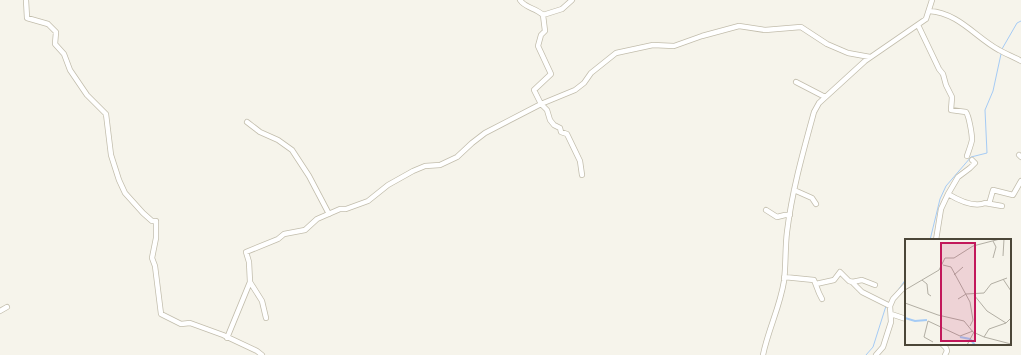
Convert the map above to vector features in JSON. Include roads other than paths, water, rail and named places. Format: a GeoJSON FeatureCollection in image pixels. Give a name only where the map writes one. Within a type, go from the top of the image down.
{"type":"FeatureCollection","features":[{"type":"Feature","properties":{"kind":"street"},"geometry":{"type":"LineString","coordinates":[[26,0],[27,18],[48,24],[56,32],[55,44],[64,54],[70,70],[87,95],[106,114],[111,155],[118,180],[125,193],[143,213],[152,221],[156,221],[156,238],[152,258],[155,266],[161,314],[181,324],[190,323],[224,335],[227,338],[257,351],[262,355]]}},
{"type":"Feature","properties":{"kind":"street"},"geometry":{"type":"LineString","coordinates":[[520,0],[523,5],[538,10],[543,15],[545,30],[541,35],[538,46],[551,74],[534,90],[540,104],[547,110],[550,120],[554,125],[560,128],[561,132],[568,134],[580,160],[582,175]]}},
{"type":"Feature","properties":{"kind":"street"},"geometry":{"type":"LineString","coordinates":[[543,15],[562,9],[572,0]]}},
{"type":"Feature","properties":{"kind":"street"},"geometry":{"type":"LineString","coordinates":[[763,355],[774,321],[784,277],[787,232],[794,190],[814,112],[819,103],[840,82],[870,57],[926,19],[932,0]]}},
{"type":"Feature","properties":{"kind":"street"},"geometry":{"type":"LineString","coordinates":[[929,11],[940,12],[961,22],[1001,51],[1021,61]]}},
{"type":"Feature","properties":{"kind":"street"},"geometry":{"type":"LineString","coordinates":[[918,25],[939,69],[944,74],[946,85],[952,97],[951,110],[966,112],[968,115],[972,137],[971,146],[967,156]]}},
{"type":"Feature","properties":{"kind":"street"},"geometry":{"type":"LineString","coordinates":[[266,318],[262,301],[250,282],[246,252],[278,239],[284,234],[304,230],[317,219],[340,209],[346,209],[368,201],[388,185],[413,171],[425,166],[440,165],[457,158],[485,133],[540,104],[575,90],[584,83],[591,73],[616,53],[653,45],[674,46],[702,36],[739,26],[765,30],[800,26],[834,47],[848,53],[870,57]]}},
{"type":"Feature","properties":{"kind":"street"},"geometry":{"type":"LineString","coordinates":[[796,82],[825,97]]}},
{"type":"Feature","properties":{"kind":"street"},"geometry":{"type":"LineString","coordinates":[[247,122],[260,132],[278,140],[292,150],[309,176],[329,214]]}},
{"type":"Feature","properties":{"kind":"street"},"geometry":{"type":"LineString","coordinates":[[936,239],[941,209],[958,178],[975,163],[972,160]]}},
{"type":"Feature","properties":{"kind":"street"},"geometry":{"type":"LineString","coordinates":[[989,204],[994,190],[1014,195],[1019,188],[1021,181]]}},
{"type":"Feature","properties":{"kind":"street"},"geometry":{"type":"LineString","coordinates":[[794,190],[812,198],[816,204]]}},
{"type":"Feature","properties":{"kind":"street"},"geometry":{"type":"LineString","coordinates":[[948,194],[971,204],[1002,206]]}},
{"type":"Feature","properties":{"kind":"street"},"geometry":{"type":"LineString","coordinates":[[766,210],[777,217],[790,215]]}},
{"type":"Feature","properties":{"kind":"street"},"geometry":{"type":"LineString","coordinates":[[816,284],[834,280],[840,272],[862,292],[887,305],[891,314],[890,322],[882,347],[876,355]]}},
{"type":"Feature","properties":{"kind":"street"},"geometry":{"type":"LineString","coordinates":[[784,277],[814,280],[822,299]]}},
{"type":"Feature","properties":{"kind":"street"},"geometry":{"type":"LineString","coordinates":[[852,282],[862,280],[875,285]]}},
{"type":"Feature","properties":{"kind":"street"},"geometry":{"type":"LineString","coordinates":[[227,338],[250,282]]}},
{"type":"Feature","properties":{"kind":"street"},"geometry":{"type":"LineString","coordinates":[[887,305],[905,286]]}},
{"type":"Feature","properties":{"kind":"street"},"geometry":{"type":"LineString","coordinates":[[0,311],[7,307]]}},
{"type":"Feature","properties":{"kind":"street"},"geometry":{"type":"LineString","coordinates":[[891,314],[905,319]]}},
{"type":"Feature","properties":{"kind":"street"},"geometry":{"type":"LineString","coordinates":[[943,345],[947,351],[945,355]]}},
{"type":"Feature","properties":{"kind":"waterway"},"geometry":{"type":"LineString","coordinates":[[1002,49],[1017,23],[1021,21]]}},
{"type":"Feature","properties":{"kind":"waterway"},"geometry":{"type":"LineString","coordinates":[[930,239],[940,199],[946,186],[971,157],[987,153],[985,110],[993,91],[1001,54]]}},
{"type":"Feature","properties":{"kind":"waterway"},"geometry":{"type":"LineString","coordinates":[[896,293],[905,280]]}},
{"type":"Feature","properties":{"kind":"waterway"},"geometry":{"type":"LineString","coordinates":[[866,355],[873,347],[886,306]]}}]}
